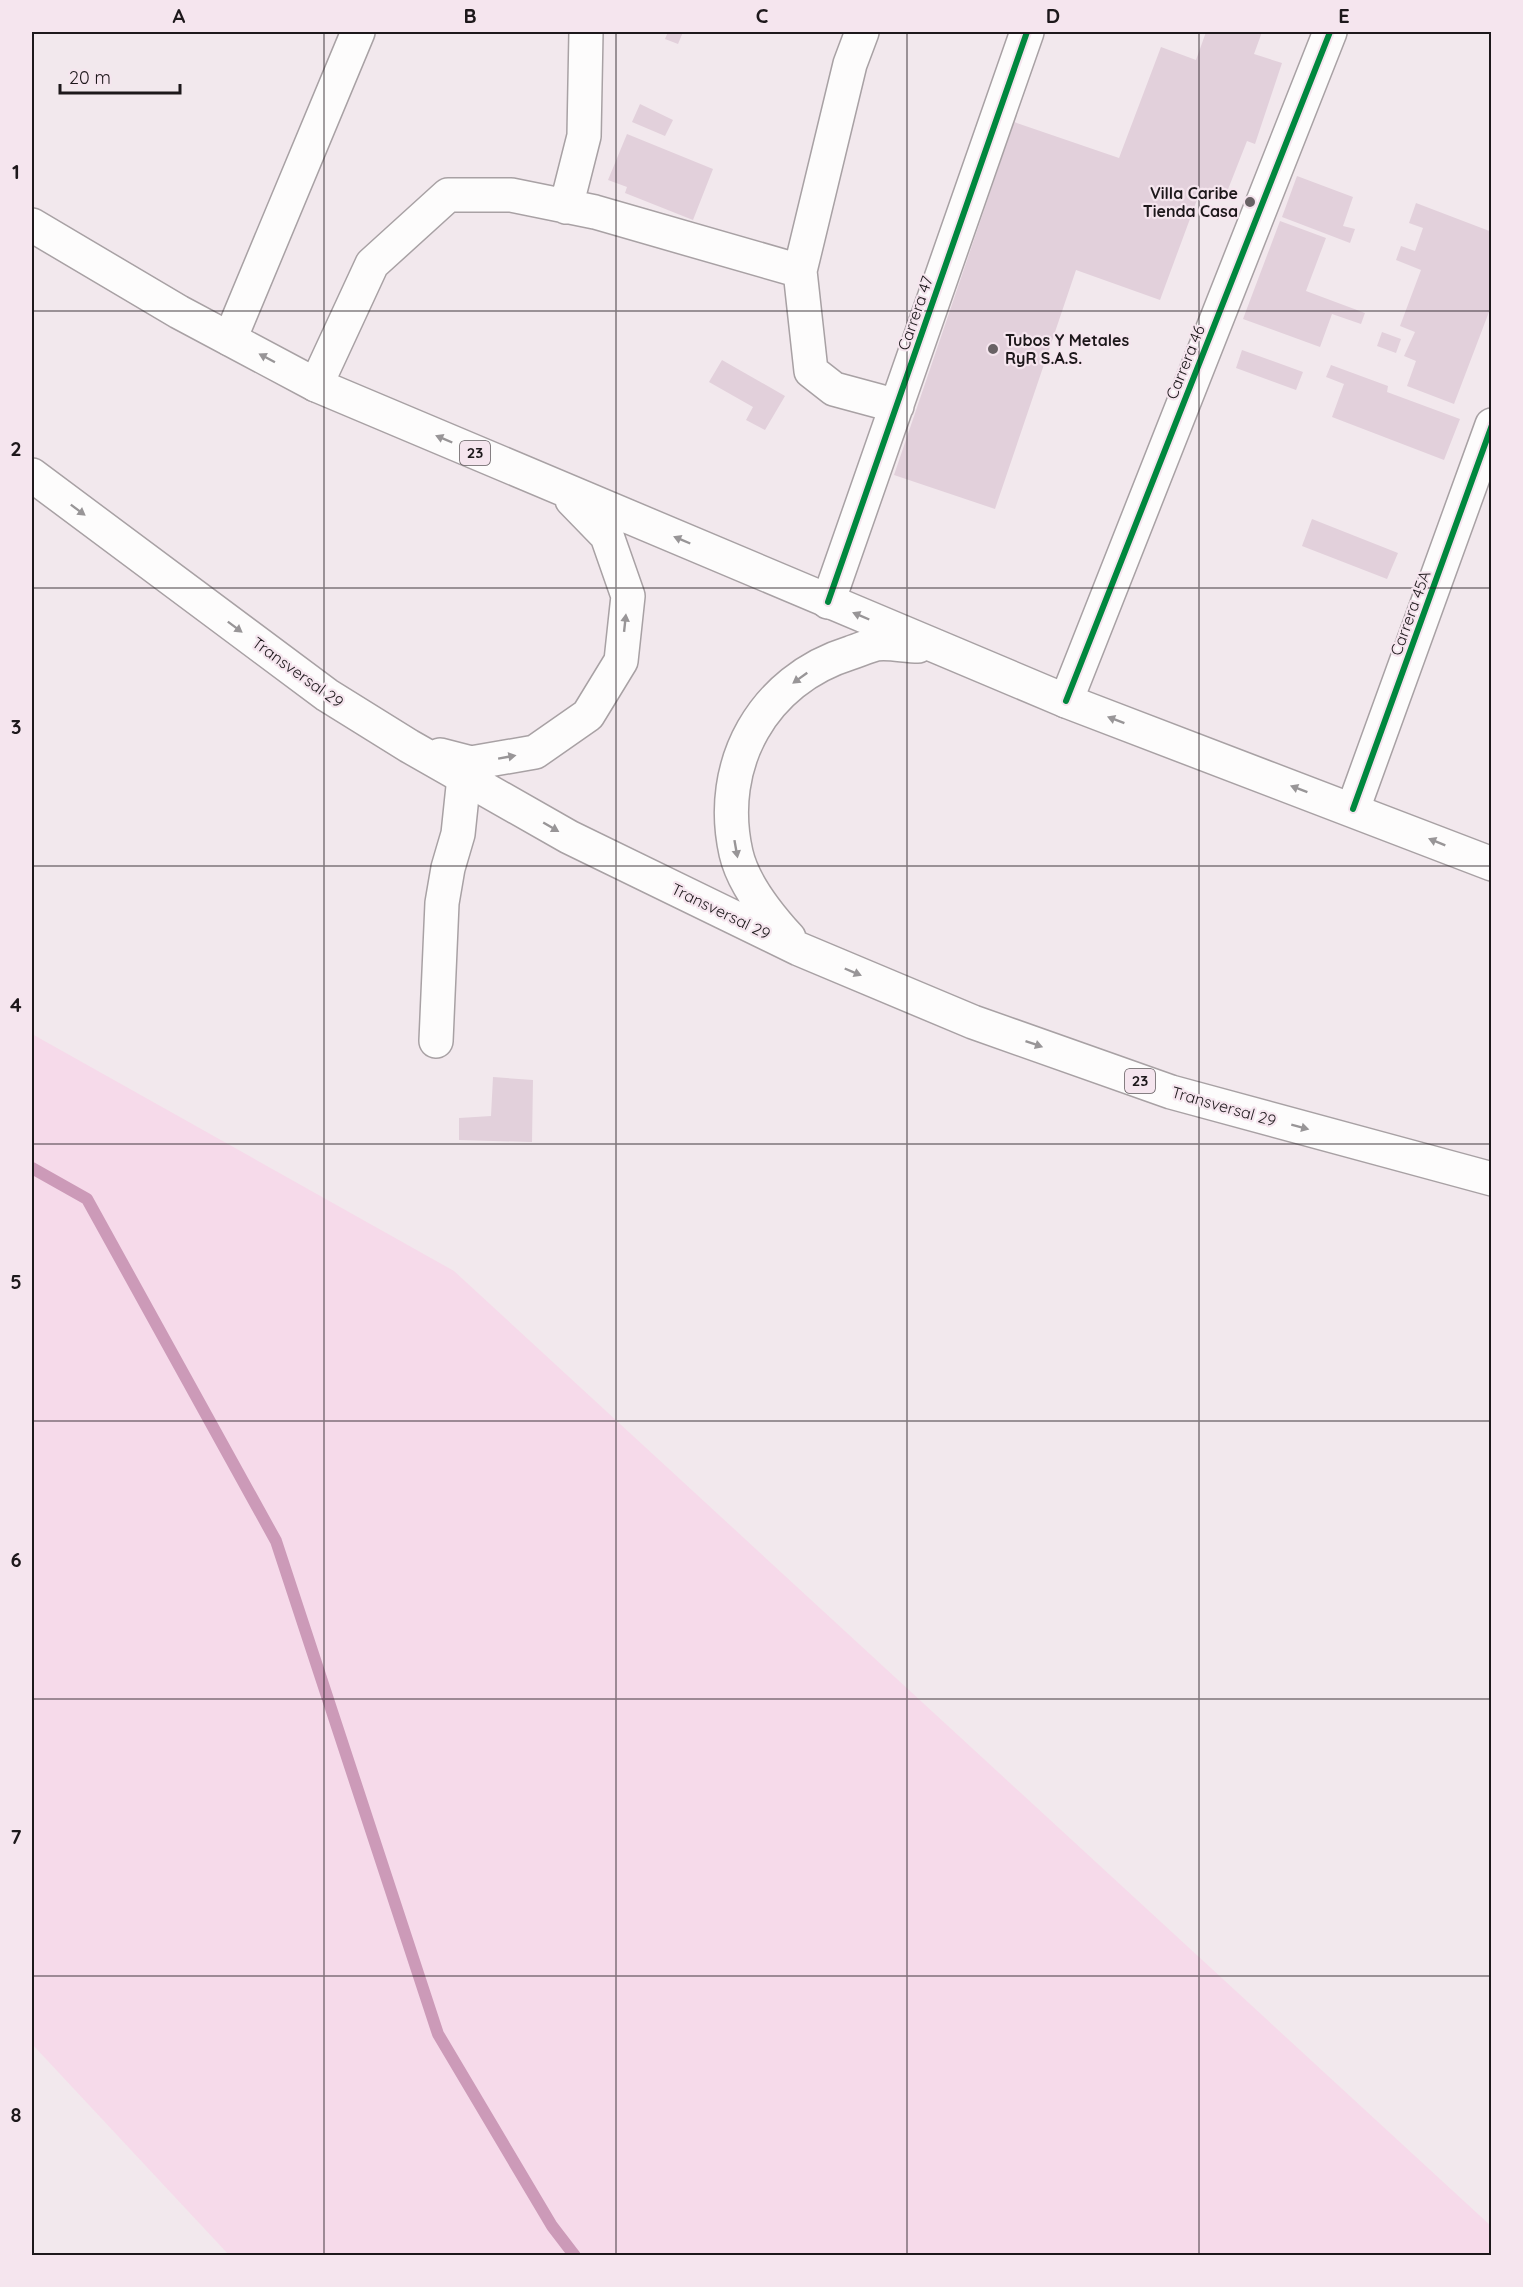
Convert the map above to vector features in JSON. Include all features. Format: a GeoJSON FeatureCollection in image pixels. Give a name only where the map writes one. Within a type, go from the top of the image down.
{"type":"FeatureCollection","features":[{"type":"Feature","properties":{"kind":"main road"},"geometry":{"type":"LineString","coordinates":[[230,339],[358,32]]}},
{"type":"Feature","properties":{"kind":"main road"},"geometry":{"type":"LineString","coordinates":[[566,207],[584,136],[586,32]]}},
{"type":"Feature","properties":{"kind":"main road"},"geometry":{"type":"LineString","coordinates":[[862,32],[850,64],[800,271],[811,371],[834,388],[897,406]]}},
{"type":"Feature","properties":{"kind":"main road","name":"Carrera 47"},"geometry":{"type":"LineString","coordinates":[[828,602],[1027,32]]}},
{"type":"Feature","properties":{"kind":"main road","name":"Carrera 46"},"geometry":{"type":"LineString","coordinates":[[1066,701],[1330,32]]}},
{"type":"Feature","properties":{"kind":"main road"},"geometry":{"type":"LineString","coordinates":[[316,385],[372,264],[448,195],[511,195],[595,212],[800,271]]}},
{"type":"Feature","properties":{"kind":"main road","name":"23"},"geometry":{"type":"LineString","coordinates":[[32,225],[179,312],[316,385],[1066,701],[1353,809],[1491,864]]}},
{"type":"Feature","properties":{"kind":"main road","name":"Carrera 45A"},"geometry":{"type":"LineString","coordinates":[[1353,809],[1491,425]]}},
{"type":"Feature","properties":{"kind":"main road","name":"Transversal 29"},"geometry":{"type":"LineString","coordinates":[[32,475],[327,695],[409,746],[569,837],[799,950],[973,1022],[1171,1092],[1491,1179]]}},
{"type":"Feature","properties":{"kind":"main road"},"geometry":{"type":"LineString","coordinates":[[409,746],[471,763],[535,752],[588,715],[621,660],[628,596],[607,536],[562,490]]}},
{"type":"Feature","properties":{"kind":"main road"},"geometry":{"type":"LineString","coordinates":[[799,950],[760,906],[736,855],[731,798],[745,742],[777,695],[822,661],[877,644],[934,647]]}},
{"type":"Feature","properties":{"kind":"main road"},"geometry":{"type":"LineString","coordinates":[[436,1041],[442,903],[448,868],[458,834],[464,777]]}},
{"type":"Feature","properties":{"kind":"shaded area"},"geometry":{"type":"Polygon","coordinates":[[[32,1034],[454,1271],[1491,2226],[1491,2255],[229,2255],[32,2044],[32,1034]]]}},
{"type":"Feature","properties":{"kind":"building"},"geometry":{"type":"Polygon","coordinates":[[[668,32],[683,32],[678,44],[665,39],[668,32]]]}},
{"type":"Feature","properties":{"kind":"building"},"geometry":{"type":"Polygon","coordinates":[[[1206,32],[1262,32],[1254,54],[1282,63],[1255,144],[1247,141],[1225,197],[1201,189],[1160,300],[1076,270],[995,509],[894,475],[1014,122],[1119,158],[1161,47],[1196,60],[1206,32]]]}},
{"type":"Feature","properties":{"kind":"building"},"geometry":{"type":"Polygon","coordinates":[[[640,104],[673,120],[665,136],[632,122],[640,104]]]}},
{"type":"Feature","properties":{"kind":"building"},"geometry":{"type":"Polygon","coordinates":[[[627,134],[713,169],[693,220],[625,193],[627,187],[608,180],[627,134]]]}},
{"type":"Feature","properties":{"kind":"building"},"geometry":{"type":"Polygon","coordinates":[[[1297,176],[1353,197],[1343,226],[1355,229],[1350,243],[1282,217],[1297,176]]]}},
{"type":"Feature","properties":{"kind":"building"},"geometry":{"type":"Polygon","coordinates":[[[1416,203],[1492,232],[1492,304],[1454,404],[1407,386],[1416,361],[1404,356],[1415,332],[1400,326],[1421,270],[1396,260],[1401,246],[1415,251],[1423,228],[1409,223],[1416,203]]]}},
{"type":"Feature","properties":{"kind":"building"},"geometry":{"type":"Polygon","coordinates":[[[1280,221],[1326,238],[1306,291],[1365,313],[1361,324],[1332,314],[1320,347],[1243,319],[1280,221]]]}},
{"type":"Feature","properties":{"kind":"building"},"geometry":{"type":"Polygon","coordinates":[[[1382,332],[1401,339],[1396,353],[1377,346],[1382,332]]]}},
{"type":"Feature","properties":{"kind":"building"},"geometry":{"type":"Polygon","coordinates":[[[1242,350],[1303,372],[1296,390],[1236,368],[1242,350]]]}},
{"type":"Feature","properties":{"kind":"building"},"geometry":{"type":"Polygon","coordinates":[[[722,360],[785,396],[765,430],[746,420],[753,407],[709,382],[722,360]]]}},
{"type":"Feature","properties":{"kind":"building"},"geometry":{"type":"Polygon","coordinates":[[[1331,365],[1388,386],[1387,392],[1460,419],[1444,460],[1332,417],[1344,384],[1326,377],[1331,365]]]}},
{"type":"Feature","properties":{"kind":"building"},"geometry":{"type":"Polygon","coordinates":[[[1312,519],[1398,553],[1387,579],[1302,546],[1312,519]]]}},
{"type":"Feature","properties":{"kind":"building"},"geometry":{"type":"Polygon","coordinates":[[[493,1077],[533,1080],[532,1142],[459,1140],[459,1118],[491,1116],[493,1077]]]}},
{"type":"Feature","properties":{"kind":"waterway"},"geometry":{"type":"LineString","coordinates":[[32,1168],[87,1199],[276,1541],[438,2034],[552,2226],[575,2256]]}},
{"type":"Feature","properties":{"kind":"cycle path"},"geometry":{"type":"LineString","coordinates":[[828,602],[1027,32]]}},
{"type":"Feature","properties":{"kind":"cycle path"},"geometry":{"type":"LineString","coordinates":[[1066,701],[1330,32]]}},
{"type":"Feature","properties":{"kind":"cycle path"},"geometry":{"type":"LineString","coordinates":[[1353,809],[1492,425]]}},
{"type":"Feature","properties":{"kind":"place","name":"Villa Caribe Tienda Casa"},"geometry":{"type":"Point","coordinates":[1250,202]}},
{"type":"Feature","properties":{"kind":"place","name":"Tubos Y Metales RyR S.A.S."},"geometry":{"type":"Point","coordinates":[993,349]}}]}
